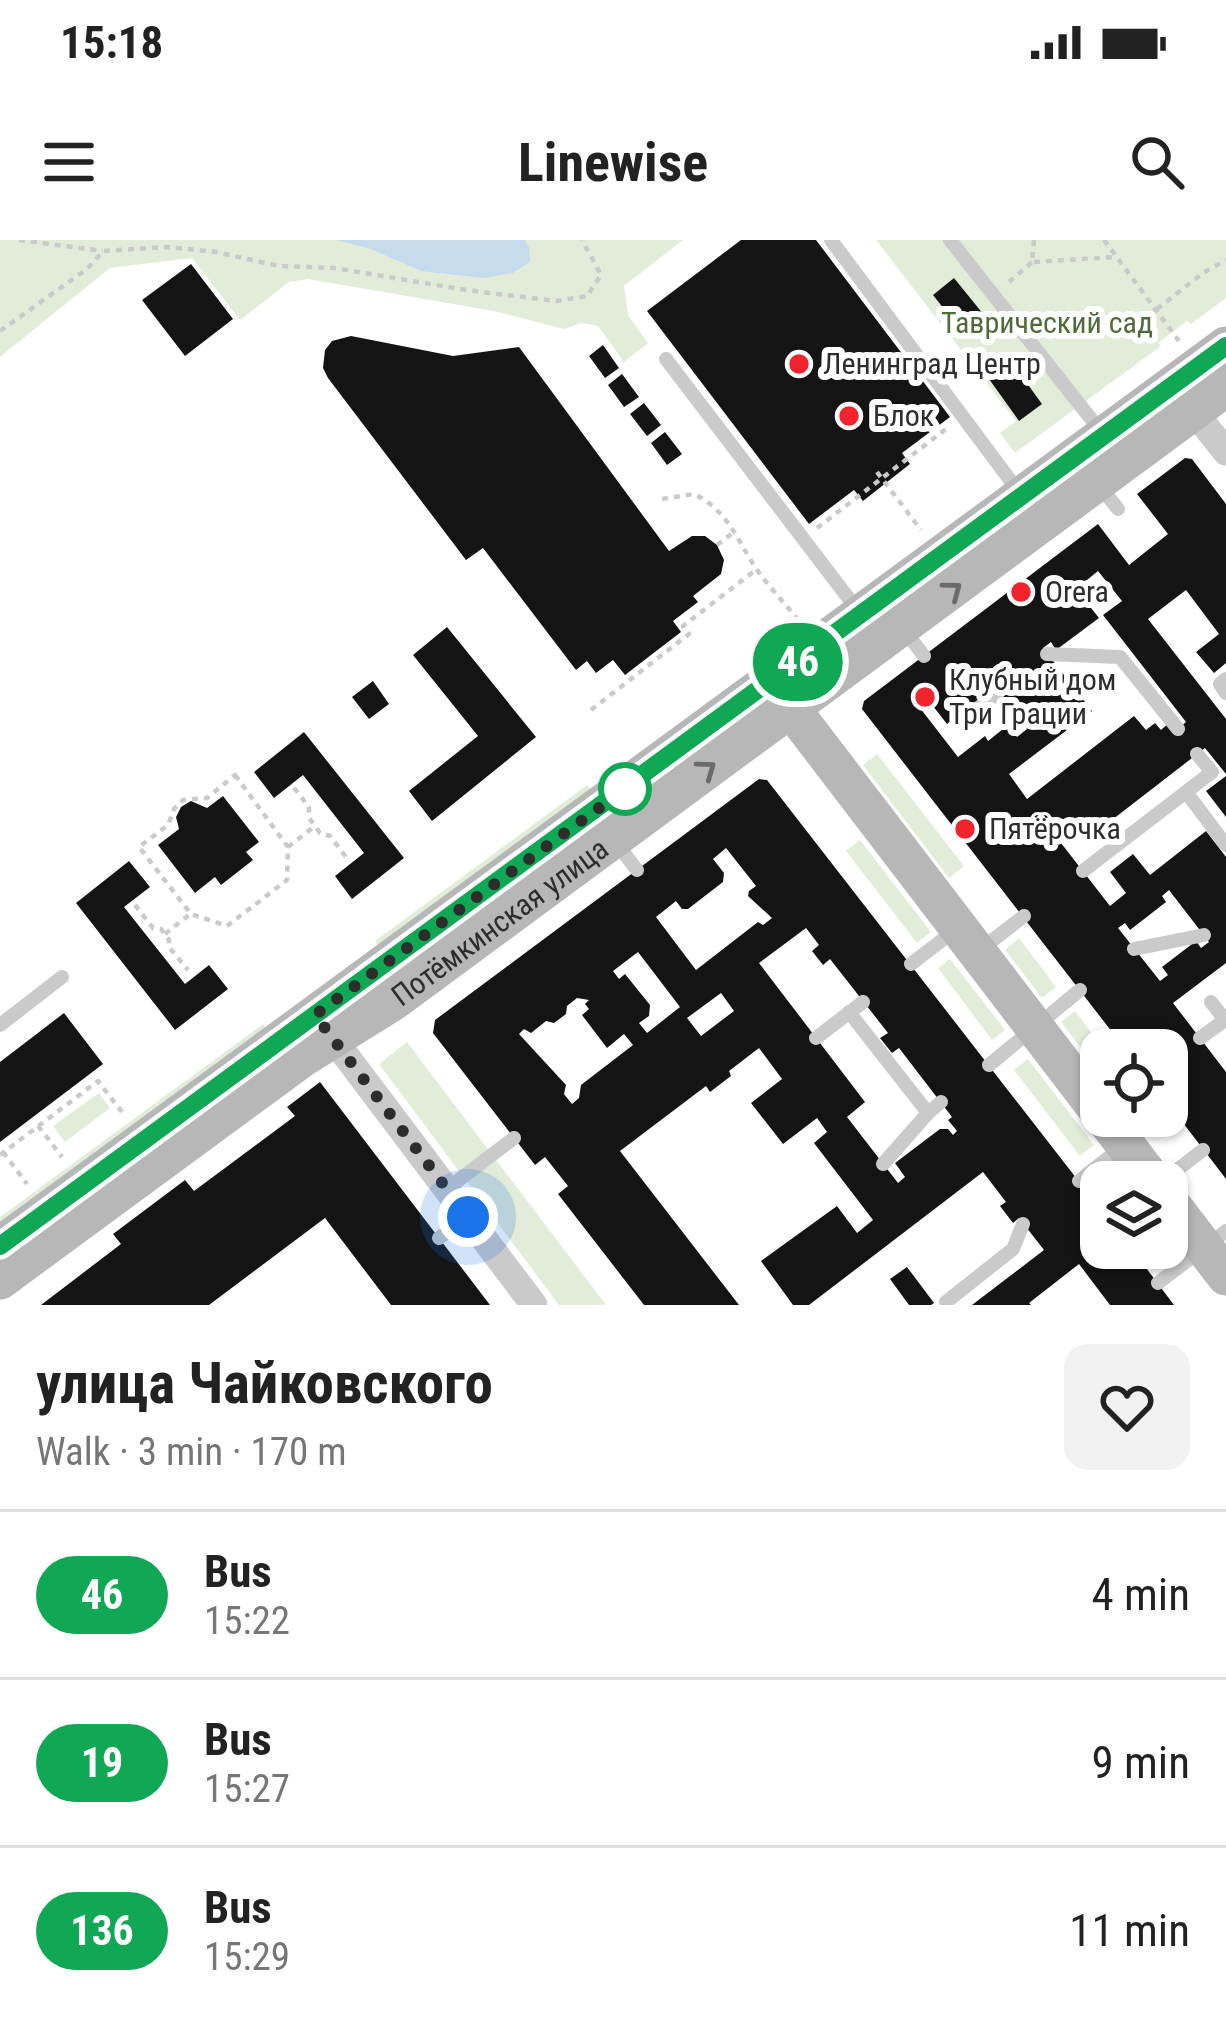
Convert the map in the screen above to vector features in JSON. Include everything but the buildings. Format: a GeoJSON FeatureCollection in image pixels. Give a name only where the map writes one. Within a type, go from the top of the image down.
{"type":"FeatureCollection","features":[{"type":"Feature","properties":{"kind":"street","name":"Потёмкинская улица"},"geometry":{"type":"LineString","coordinates":[[781,695],[913,642],[1108,496],[1226,346]]}},
{"type":"Feature","properties":{"kind":"street","name":"Потёмкинская улица"},"geometry":{"type":"LineString","coordinates":[[0,1246],[324,1027],[614,840],[781,695],[862,616],[1105,436],[1184,398],[1226,387]]}},
{"type":"Feature","properties":{"kind":"street"},"geometry":{"type":"LineString","coordinates":[[1184,398],[1226,452]]}},
{"type":"Feature","properties":{"kind":"street"},"geometry":{"type":"LineString","coordinates":[[781,695],[1080,1086]]}},
{"type":"Feature","properties":{"kind":"street","name":"Потёмкинская улица"},"geometry":{"type":"LineString","coordinates":[[0,1280],[302,1058],[324,1027]]}},
{"type":"Feature","properties":{"kind":"street"},"geometry":{"type":"LineString","coordinates":[[324,1027],[534,1305]]}},
{"type":"Feature","properties":{"kind":"street"},"geometry":{"type":"LineString","coordinates":[[1120,1137],[1140,1161]]}},
{"type":"Feature","properties":{"kind":"street"},"geometry":{"type":"LineString","coordinates":[[1188,1220],[1219,1251]]}},
{"type":"Feature","properties":{"kind":"lane"},"geometry":{"type":"LineString","coordinates":[[831,240],[1022,496]]}},
{"type":"Feature","properties":{"kind":"lane"},"geometry":{"type":"LineString","coordinates":[[950,240],[1105,436]]}},
{"type":"Feature","properties":{"kind":"lane"},"geometry":{"type":"LineString","coordinates":[[666,359],[862,616]]}},
{"type":"Feature","properties":{"kind":"lane"},"geometry":{"type":"LineString","coordinates":[[1047,654],[1120,656],[1178,729]]}},
{"type":"Feature","properties":{"kind":"lane"},"geometry":{"type":"LineString","coordinates":[[1226,680],[1220,685],[1226,693]]}},
{"type":"Feature","properties":{"kind":"lane"},"geometry":{"type":"LineString","coordinates":[[966,709],[971,714],[998,693]]}},
{"type":"Feature","properties":{"kind":"lane"},"geometry":{"type":"LineString","coordinates":[[1083,871],[1212,772],[1197,754]]}},
{"type":"Feature","properties":{"kind":"lane"},"geometry":{"type":"LineString","coordinates":[[1186,792],[1226,845]]}},
{"type":"Feature","properties":{"kind":"lane"},"geometry":{"type":"LineString","coordinates":[[911,964],[1024,916]]}},
{"type":"Feature","properties":{"kind":"lane"},"geometry":{"type":"LineString","coordinates":[[1134,949],[1204,935]]}},
{"type":"Feature","properties":{"kind":"lane"},"geometry":{"type":"LineString","coordinates":[[0,1025],[62,977]]}},
{"type":"Feature","properties":{"kind":"lane"},"geometry":{"type":"LineString","coordinates":[[989,1066],[1080,990]]}},
{"type":"Feature","properties":{"kind":"lane"},"geometry":{"type":"LineString","coordinates":[[816,1038],[863,1002]]}},
{"type":"Feature","properties":{"kind":"lane"},"geometry":{"type":"LineString","coordinates":[[1200,1038],[1226,1021],[1211,1002]]}},
{"type":"Feature","properties":{"kind":"lane"},"geometry":{"type":"LineString","coordinates":[[849,1012],[928,1113]]}},
{"type":"Feature","properties":{"kind":"lane"},"geometry":{"type":"LineString","coordinates":[[883,1164],[941,1102]]}},
{"type":"Feature","properties":{"kind":"lane"},"geometry":{"type":"LineString","coordinates":[[1078,1181],[1103,1137]]}},
{"type":"Feature","properties":{"kind":"lane"},"geometry":{"type":"LineString","coordinates":[[448,1189],[514,1138]]}},
{"type":"Feature","properties":{"kind":"lane"},"geometry":{"type":"LineString","coordinates":[[1188,1161],[1203,1150]]}},
{"type":"Feature","properties":{"kind":"lane"},"geometry":{"type":"LineString","coordinates":[[439,1238],[468,1217]]}},
{"type":"Feature","properties":{"kind":"lane"},"geometry":{"type":"LineString","coordinates":[[946,1302],[1013,1249],[1023,1224]]}},
{"type":"Feature","properties":{"kind":"lane"},"geometry":{"type":"LineString","coordinates":[[1158,1283],[1219,1251]]}},
{"type":"Feature","properties":{"kind":"path"},"geometry":{"type":"LineString","coordinates":[[19,240],[103,250],[217,249],[279,266],[334,268],[556,302],[586,296],[601,275],[582,240]]}},
{"type":"Feature","properties":{"kind":"path"},"geometry":{"type":"LineString","coordinates":[[1032,262],[1034,240]]}},
{"type":"Feature","properties":{"kind":"path"},"geometry":{"type":"LineString","coordinates":[[1104,240],[1179,341]]}},
{"type":"Feature","properties":{"kind":"path"},"geometry":{"type":"LineString","coordinates":[[0,331],[87,268],[103,250]]}},
{"type":"Feature","properties":{"kind":"path"},"geometry":{"type":"LineString","coordinates":[[1004,287],[1032,262],[1116,257]]}},
{"type":"Feature","properties":{"kind":"path"},"geometry":{"type":"LineString","coordinates":[[1156,310],[1226,260]]}},
{"type":"Feature","properties":{"kind":"path"},"geometry":{"type":"LineString","coordinates":[[803,538],[879,475],[963,416]]}},
{"type":"Feature","properties":{"kind":"path"},"geometry":{"type":"LineString","coordinates":[[879,475],[921,530]]}},
{"type":"Feature","properties":{"kind":"path"},"geometry":{"type":"LineString","coordinates":[[662,499],[694,494],[721,512],[757,569],[798,620]]}},
{"type":"Feature","properties":{"kind":"path"},"geometry":{"type":"LineString","coordinates":[[717,545],[735,530]]}},
{"type":"Feature","properties":{"kind":"path"},"geometry":{"type":"LineString","coordinates":[[590,710],[688,634],[683,626],[757,569]]}},
{"type":"Feature","properties":{"kind":"path"},"geometry":{"type":"LineString","coordinates":[[235,775],[288,847],[287,880],[227,926],[190,914],[139,847],[168,825],[183,800],[207,798],[235,775]]}},
{"type":"Feature","properties":{"kind":"path"},"geometry":{"type":"LineString","coordinates":[[294,788],[309,806],[309,818],[320,833],[330,836],[350,861]]}},
{"type":"Feature","properties":{"kind":"path"},"geometry":{"type":"LineString","coordinates":[[288,847],[315,826]]}},
{"type":"Feature","properties":{"kind":"path"},"geometry":{"type":"LineString","coordinates":[[135,905],[153,928],[161,929],[188,970]]}},
{"type":"Feature","properties":{"kind":"path"},"geometry":{"type":"LineString","coordinates":[[165,934],[190,914]]}},
{"type":"Feature","properties":{"kind":"path"},"geometry":{"type":"LineString","coordinates":[[27,1184],[2,1154],[38,1126],[98,1081],[122,1112]]}},
{"type":"Feature","properties":{"kind":"path"},"geometry":{"type":"LineString","coordinates":[[38,1126],[62,1157]]}},
{"type":"Feature","properties":{"kind":"green space"},"geometry":{"type":"Polygon","coordinates":[[[0,240],[683,240],[624,286],[628,315],[648,343],[624,362],[598,326],[582,323],[564,329],[494,311],[308,279],[289,282],[240,320],[192,258],[110,268],[0,357],[0,240]]]}},
{"type":"Feature","properties":{"kind":"green space","name":"Таврический сад"},"geometry":{"type":"Polygon","coordinates":[[[876,240],[1226,240],[1226,298],[1191,324],[1187,321],[1158,343],[1161,346],[1015,453],[1000,433],[1016,421],[876,240]]]}},
{"type":"Feature","properties":{"kind":"green space"},"geometry":{"type":"Polygon","coordinates":[[[877,754],[964,866],[949,878],[863,765],[877,754]]]}},
{"type":"Feature","properties":{"kind":"green space"},"geometry":{"type":"Polygon","coordinates":[[[587,785],[592,792],[380,948],[375,941],[587,785]]]}},
{"type":"Feature","properties":{"kind":"green space"},"geometry":{"type":"Polygon","coordinates":[[[860,840],[931,932],[917,943],[846,851],[860,840]]]}},
{"type":"Feature","properties":{"kind":"green space"},"geometry":{"type":"Polygon","coordinates":[[[1019,938],[1056,987],[1042,998],[1005,950],[1019,938]]]}},
{"type":"Feature","properties":{"kind":"green space"},"geometry":{"type":"Polygon","coordinates":[[[950,959],[1005,1030],[992,1040],[938,968],[950,959]]]}},
{"type":"Feature","properties":{"kind":"green space"},"geometry":{"type":"Polygon","coordinates":[[[1075,1011],[1088,1029],[1080,1029],[1080,1047],[1061,1022],[1075,1011]]]}},
{"type":"Feature","properties":{"kind":"green space"},"geometry":{"type":"Polygon","coordinates":[[[263,1024],[268,1031],[0,1228],[0,1217],[263,1024]]]}},
{"type":"Feature","properties":{"kind":"green space"},"geometry":{"type":"Polygon","coordinates":[[[407,1042],[606,1305],[559,1305],[379,1064],[407,1042]]]}},
{"type":"Feature","properties":{"kind":"green space"},"geometry":{"type":"Polygon","coordinates":[[[1028,1059],[1080,1127],[1080,1137],[1088,1137],[1094,1145],[1080,1156],[1014,1070],[1028,1059]]]}},
{"type":"Feature","properties":{"kind":"green space"},"geometry":{"type":"Polygon","coordinates":[[[99,1093],[110,1108],[65,1142],[53,1126],[99,1093]]]}},
{"type":"Feature","properties":{"kind":"water"},"geometry":{"type":"Polygon","coordinates":[[[336,240],[525,240],[530,262],[513,273],[484,278],[421,271],[336,240]]]}},
{"type":"Feature","properties":{"kind":"bus line","name":"46"},"geometry":{"type":"LineString","coordinates":[[0,1246],[1226,346]]}},
{"type":"Feature","properties":{"kind":"place","name":"Ленинград Центр"},"geometry":{"type":"Point","coordinates":[799,364]}},
{"type":"Feature","properties":{"kind":"place","name":"Блок"},"geometry":{"type":"Point","coordinates":[849,416]}},
{"type":"Feature","properties":{"kind":"place","name":"Orera"},"geometry":{"type":"Point","coordinates":[1021,592]}},
{"type":"Feature","properties":{"kind":"place","name":"Клубный дом Три Грации"},"geometry":{"type":"Point","coordinates":[925,697]}},
{"type":"Feature","properties":{"kind":"place","name":"Пятёрочка"},"geometry":{"type":"Point","coordinates":[965,829]}},
{"type":"Feature","properties":{"kind":"route"},"geometry":{"type":"LineString","coordinates":[[468,1217],[315,1015],[625,789]]}}]}
